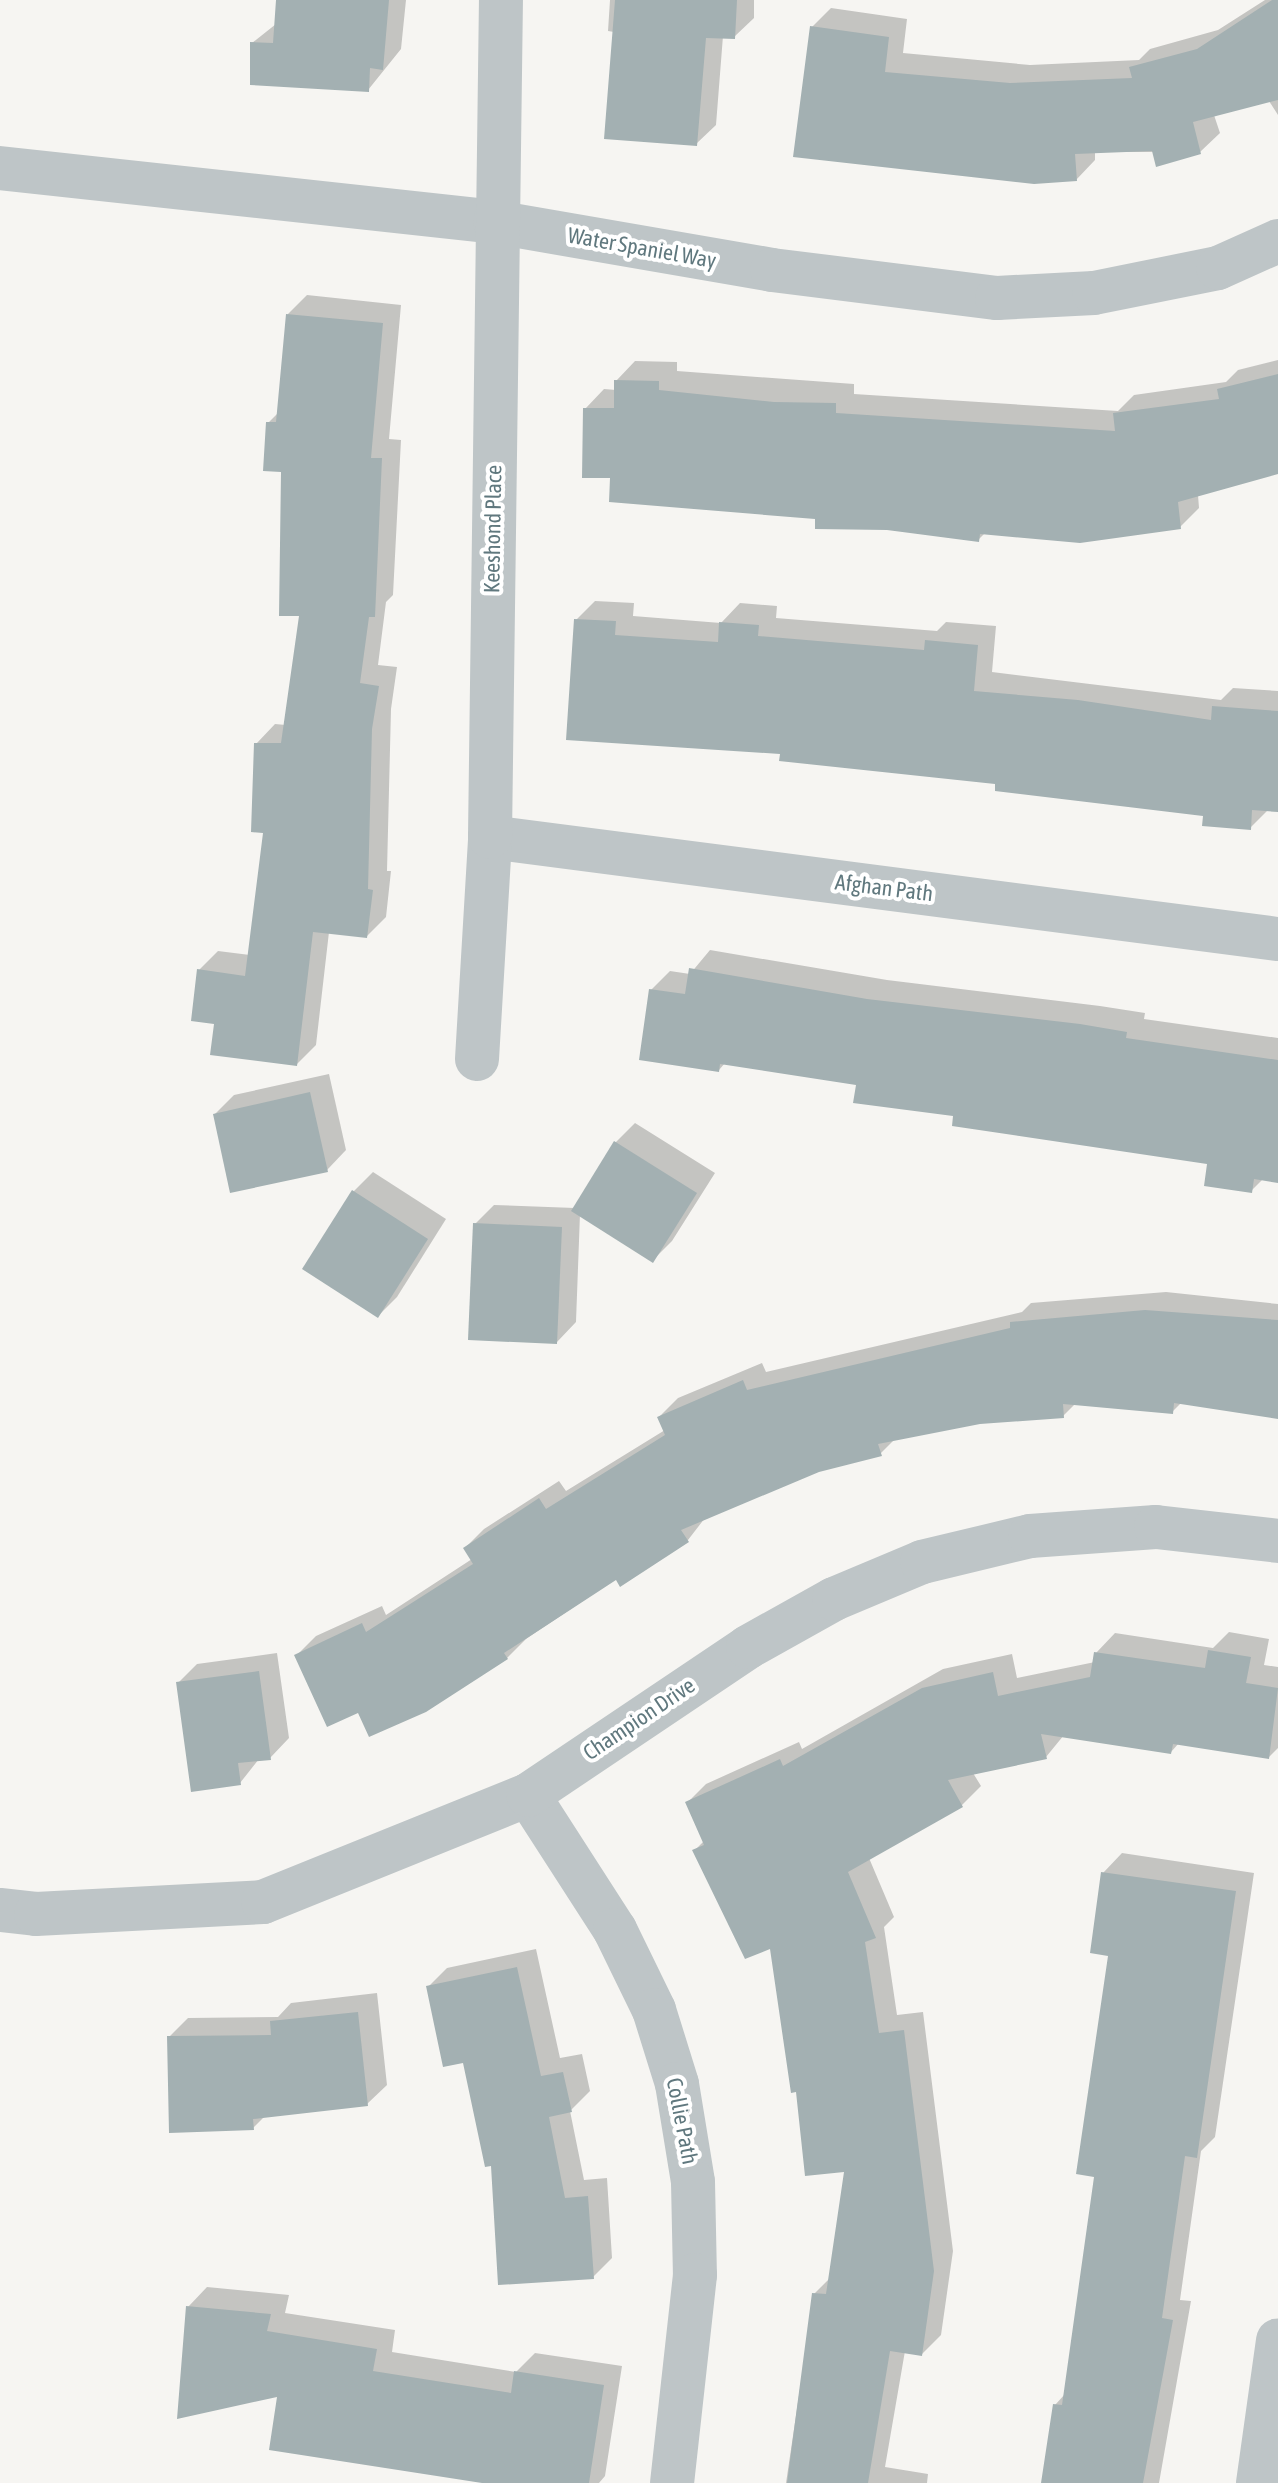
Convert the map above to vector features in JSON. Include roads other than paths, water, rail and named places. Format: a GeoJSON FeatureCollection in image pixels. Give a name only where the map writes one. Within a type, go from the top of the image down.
{"type":"FeatureCollection","features":[{"type":"Feature","properties":{"kind":"street","name":"Keeshond Place"},"geometry":{"type":"LineString","coordinates":[[477,1059],[490,837],[495,222],[501,0]]}},
{"type":"Feature","properties":{"kind":"street","name":"Water Spaniel Way"},"geometry":{"type":"LineString","coordinates":[[0,168],[495,222],[772,270],[997,298],[1094,293],[1218,268],[1278,241]]}},
{"type":"Feature","properties":{"kind":"street","name":"Afghan Path"},"geometry":{"type":"LineString","coordinates":[[490,837],[1278,939]]}},
{"type":"Feature","properties":{"kind":"street","name":"Champion Drive"},"geometry":{"type":"LineString","coordinates":[[0,1910],[36,1914],[263,1902],[528,1795],[748,1647],[834,1599],[922,1562],[1030,1536],[1156,1527],[1278,1541]]}},
{"type":"Feature","properties":{"kind":"street","name":"Collie Path"},"geometry":{"type":"LineString","coordinates":[[528,1795],[615,1930],[654,2010],[677,2084],[693,2182],[695,2275],[672,2483]]}},
{"type":"Feature","properties":{"kind":"street"},"geometry":{"type":"LineString","coordinates":[[1258,2483],[1278,2340]]}}]}
